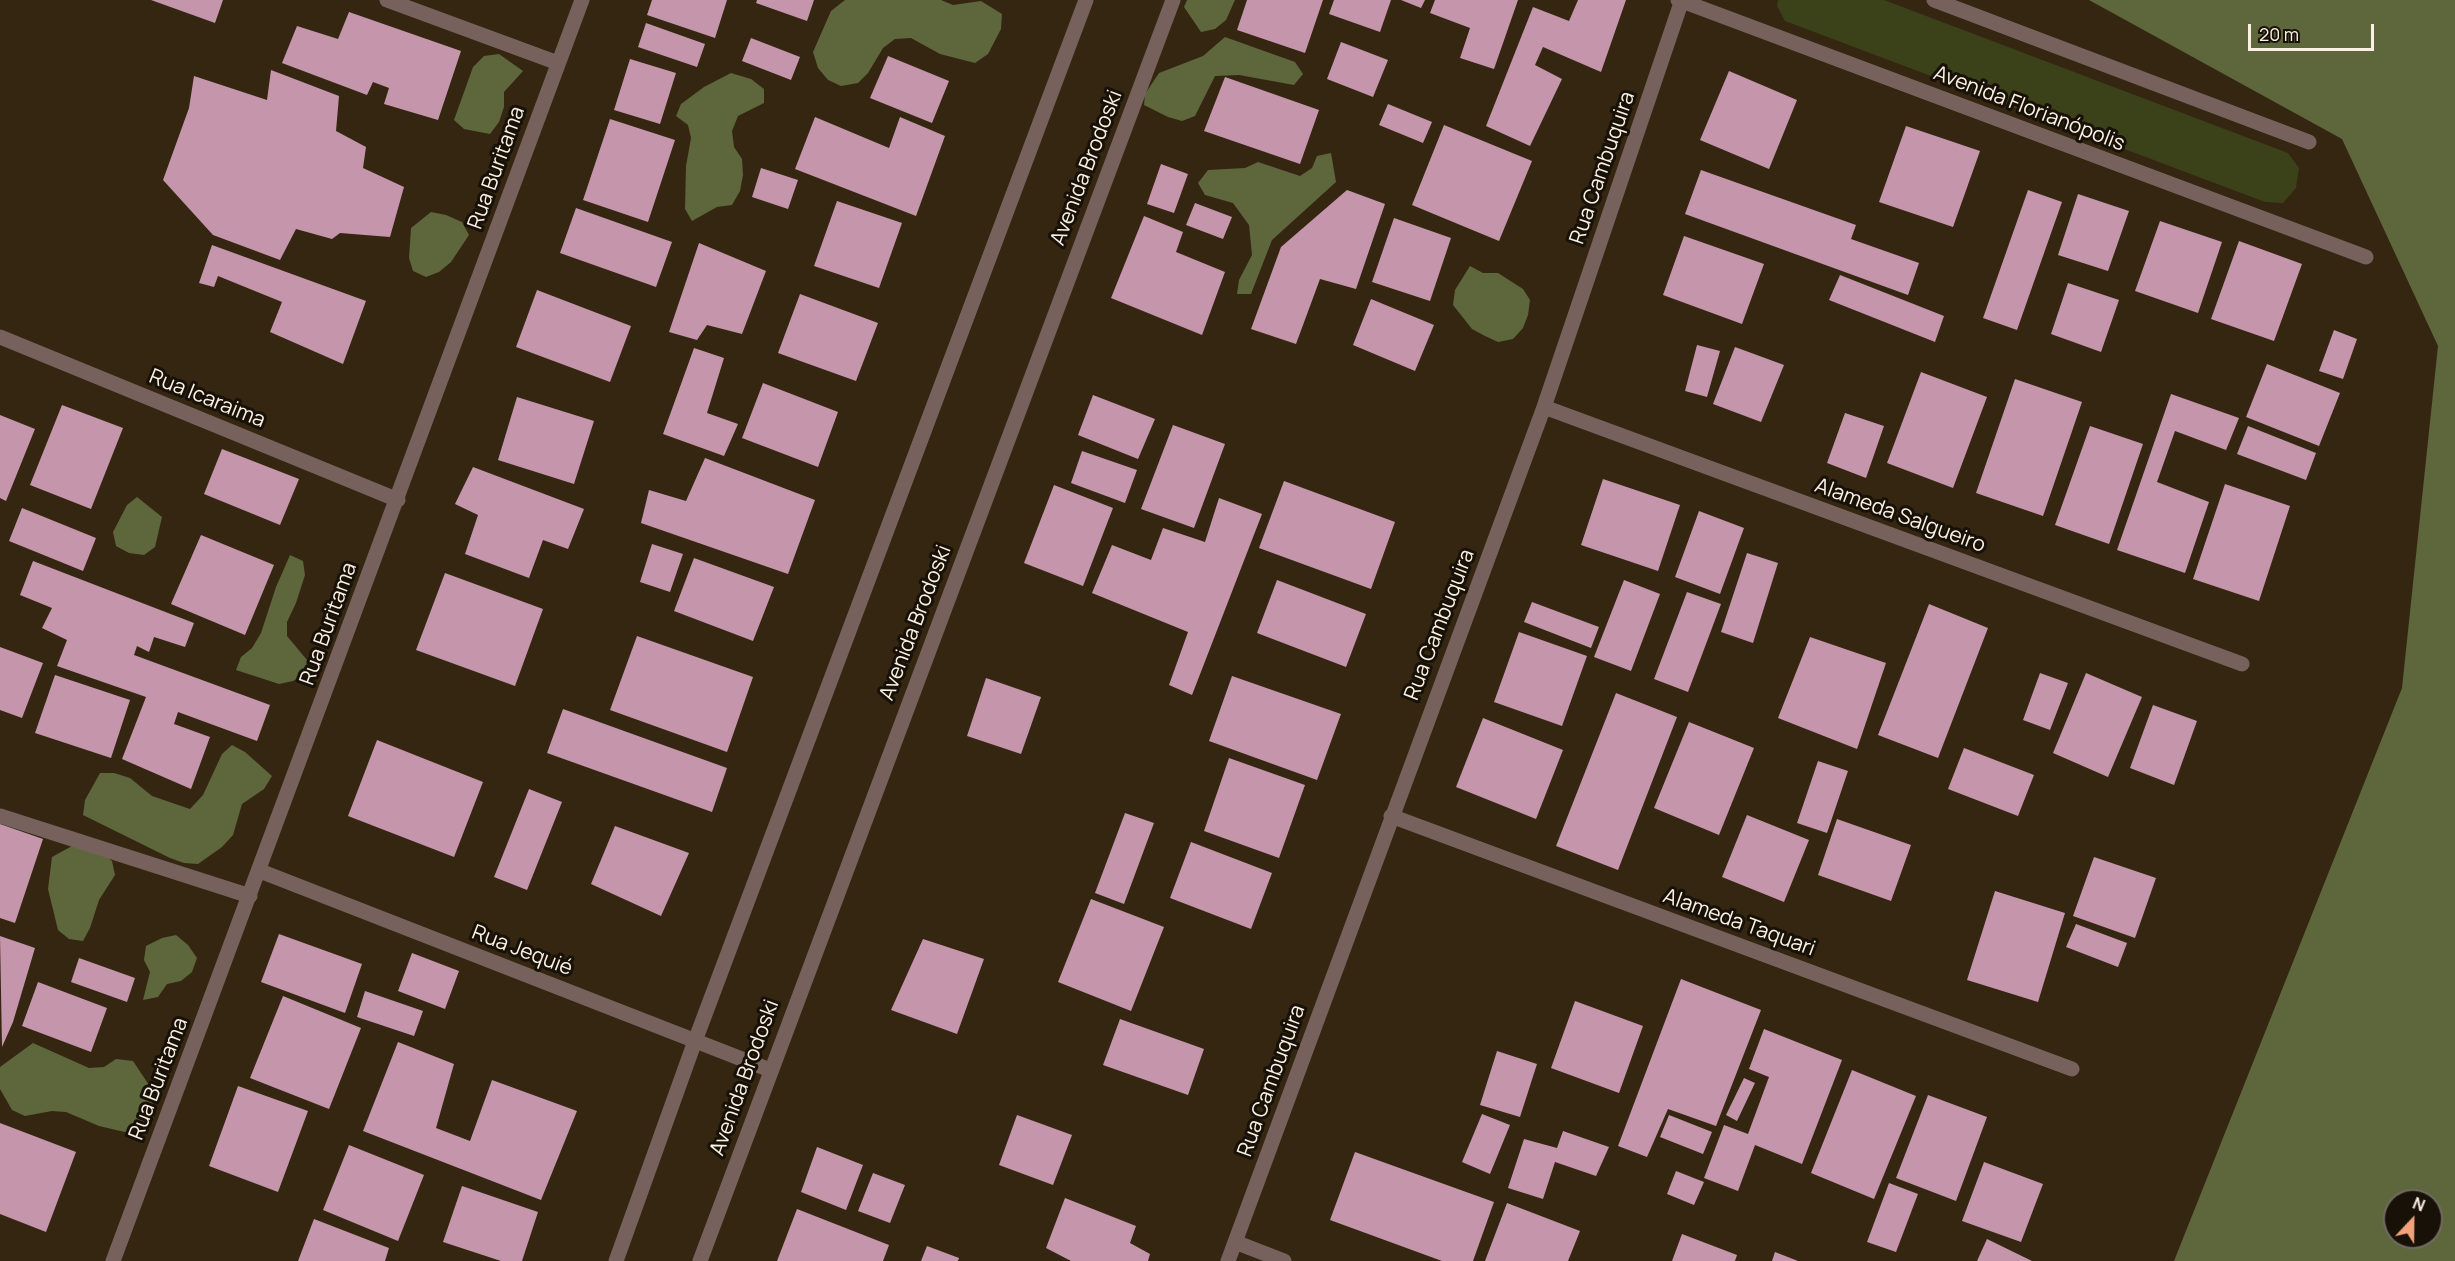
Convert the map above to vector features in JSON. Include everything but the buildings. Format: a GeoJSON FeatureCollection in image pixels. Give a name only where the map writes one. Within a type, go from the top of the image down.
{"type":"FeatureCollection","features":[{"type":"Feature","properties":{"kind":"street"},"geometry":{"type":"LineString","coordinates":[[387,0],[558,63]]}},
{"type":"Feature","properties":{"kind":"street","name":"Rua Buritama"},"geometry":{"type":"LineString","coordinates":[[112,1261],[260,872],[582,0]]}},
{"type":"Feature","properties":{"kind":"street"},"geometry":{"type":"LineString","coordinates":[[616,1261],[695,1041],[1086,0]]}},
{"type":"Feature","properties":{"kind":"street","name":"Avenida Brodoski"},"geometry":{"type":"LineString","coordinates":[[700,1261],[1173,0]]}},
{"type":"Feature","properties":{"kind":"street","name":"Avenida Florianópolis"},"geometry":{"type":"LineString","coordinates":[[1681,0],[2366,257]]}},
{"type":"Feature","properties":{"kind":"street","name":"Rua Cambuquira"},"geometry":{"type":"LineString","coordinates":[[1228,1261],[1544,407],[1681,0]]}},
{"type":"Feature","properties":{"kind":"street"},"geometry":{"type":"LineString","coordinates":[[1934,0],[2309,142]]}},
{"type":"Feature","properties":{"kind":"street","name":"Rua Icaraima"},"geometry":{"type":"LineString","coordinates":[[0,337],[398,500]]}},
{"type":"Feature","properties":{"kind":"street","name":"Alameda Salgueiro"},"geometry":{"type":"LineString","coordinates":[[1544,407],[2242,664]]}},
{"type":"Feature","properties":{"kind":"street"},"geometry":{"type":"LineString","coordinates":[[0,816],[250,896]]}},
{"type":"Feature","properties":{"kind":"street","name":"Alameda Taquari"},"geometry":{"type":"LineString","coordinates":[[1391,816],[2072,1069]]}},
{"type":"Feature","properties":{"kind":"street","name":"Rua Jequié"},"geometry":{"type":"LineString","coordinates":[[260,872],[770,1070]]}},
{"type":"Feature","properties":{"kind":"street"},"geometry":{"type":"LineString","coordinates":[[1235,1242],[1284,1261]]}},
{"type":"Feature","properties":{"kind":"green space"},"geometry":{"type":"Polygon","coordinates":[[[845,0],[941,0],[953,5],[981,1],[1002,14],[1001,29],[988,54],[975,63],[940,54],[911,38],[895,39],[883,48],[868,73],[858,83],[841,86],[828,80],[818,68],[813,52],[831,11],[845,0]]]}},
{"type":"Feature","properties":{"kind":"green space"},"geometry":{"type":"Polygon","coordinates":[[[1187,0],[1235,0],[1226,20],[1215,29],[1201,32],[1184,7],[1187,0]]]}},
{"type":"Feature","properties":{"kind":"green space"},"geometry":{"type":"Polygon","coordinates":[[[1778,0],[1884,0],[2288,153],[2299,168],[2296,188],[2283,203],[2265,202],[1785,21],[1777,6],[1778,0]]]}},
{"type":"Feature","properties":{"kind":"green space"},"geometry":{"type":"Polygon","coordinates":[[[2089,0],[2455,0],[2455,1261],[2174,1261],[2402,688],[2438,346],[2342,139],[2089,0]]]}},
{"type":"Feature","properties":{"kind":"green space"},"geometry":{"type":"Polygon","coordinates":[[[1225,37],[1295,62],[1303,74],[1294,85],[1239,75],[1215,76],[1195,116],[1182,121],[1144,105],[1145,94],[1159,73],[1203,56],[1225,37]]]}},
{"type":"Feature","properties":{"kind":"green space"},"geometry":{"type":"Polygon","coordinates":[[[499,54],[523,71],[504,92],[504,107],[499,122],[490,134],[464,129],[454,120],[473,67],[484,56],[499,54]]]}},
{"type":"Feature","properties":{"kind":"green space"},"geometry":{"type":"Polygon","coordinates":[[[731,73],[751,79],[764,89],[764,103],[738,116],[732,131],[734,147],[742,159],[743,175],[740,191],[732,205],[717,207],[692,221],[685,209],[686,166],[691,138],[688,125],[676,116],[681,104],[704,87],[731,73]]]}},
{"type":"Feature","properties":{"kind":"green space"},"geometry":{"type":"Polygon","coordinates":[[[1331,153],[1336,182],[1272,240],[1251,294],[1237,294],[1239,280],[1252,255],[1249,225],[1233,203],[1205,195],[1198,183],[1208,170],[1245,168],[1258,162],[1300,176],[1312,168],[1317,156],[1331,153]]]}},
{"type":"Feature","properties":{"kind":"green space"},"geometry":{"type":"Polygon","coordinates":[[[431,212],[462,222],[469,235],[451,262],[439,272],[426,277],[413,271],[409,258],[411,228],[431,212]]]}},
{"type":"Feature","properties":{"kind":"green space"},"geometry":{"type":"Polygon","coordinates":[[[1470,266],[1483,273],[1498,273],[1523,289],[1530,300],[1523,328],[1513,339],[1498,342],[1472,329],[1453,305],[1455,290],[1470,266]]]}},
{"type":"Feature","properties":{"kind":"green space"},"geometry":{"type":"Polygon","coordinates":[[[137,497],[162,517],[155,547],[144,555],[129,553],[116,546],[113,532],[127,505],[137,497]]]}},
{"type":"Feature","properties":{"kind":"green space"},"geometry":{"type":"Polygon","coordinates":[[[290,555],[303,561],[305,575],[287,622],[287,636],[307,660],[305,674],[293,681],[279,684],[236,670],[241,657],[252,648],[261,633],[276,587],[290,555]]]}},
{"type":"Feature","properties":{"kind":"green space"},"geometry":{"type":"Polygon","coordinates":[[[232,745],[245,752],[272,776],[264,789],[242,804],[233,835],[222,847],[198,864],[184,863],[170,858],[83,815],[85,800],[100,773],[114,773],[130,778],[152,796],[190,809],[203,795],[222,754],[232,745]]]}},
{"type":"Feature","properties":{"kind":"green space"},"geometry":{"type":"Polygon","coordinates":[[[72,846],[100,851],[112,861],[115,875],[99,900],[83,941],[69,939],[58,930],[48,889],[52,857],[72,846]]]}},
{"type":"Feature","properties":{"kind":"green space"},"geometry":{"type":"Polygon","coordinates":[[[176,935],[188,945],[197,958],[192,972],[181,981],[167,984],[158,997],[143,1000],[150,972],[144,960],[146,946],[162,938],[176,935]]]}},
{"type":"Feature","properties":{"kind":"green space"},"geometry":{"type":"Polygon","coordinates":[[[33,1043],[89,1068],[104,1067],[116,1059],[133,1061],[151,1088],[154,1117],[144,1126],[129,1133],[99,1126],[66,1112],[52,1111],[25,1116],[12,1110],[0,1089],[0,1067],[33,1043]]]}}]}
